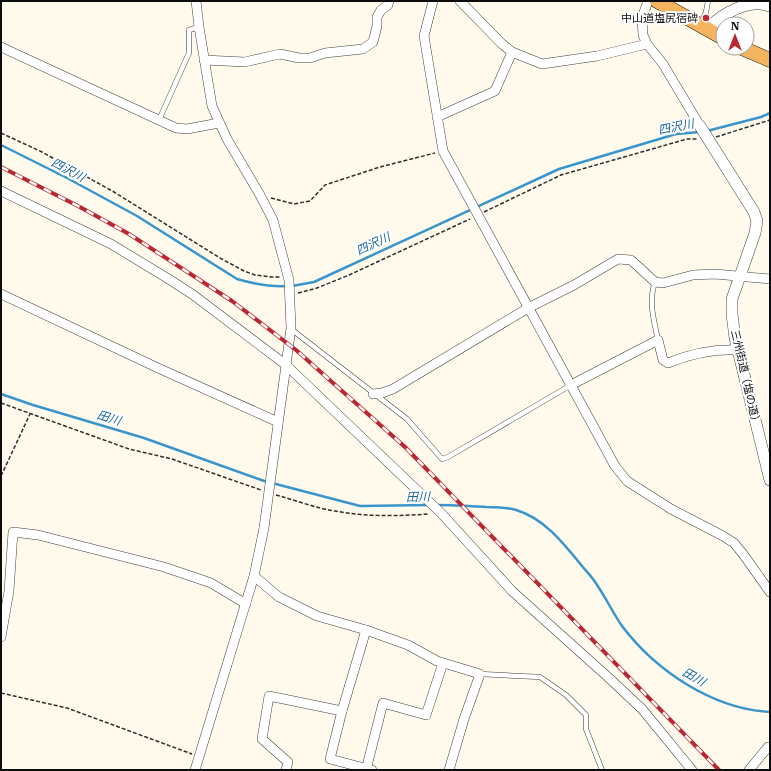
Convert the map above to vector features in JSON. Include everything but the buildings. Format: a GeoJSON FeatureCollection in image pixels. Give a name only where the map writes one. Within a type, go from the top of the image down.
{"type":"FeatureCollection","features":[{"type":"Feature","properties":{"kind":"highway"},"geometry":{"type":"LineString","coordinates":[[657,1],[715,33]]}},
{"type":"Feature","properties":{"kind":"highway"},"geometry":{"type":"LineString","coordinates":[[755,54],[770,60]]}},
{"type":"Feature","properties":{"kind":"street"},"geometry":{"type":"LineString","coordinates":[[196,1],[212,106],[219,123],[273,220],[288,278],[291,328],[264,528],[254,576],[199,765]]}},
{"type":"Feature","properties":{"kind":"street"},"geometry":{"type":"LineString","coordinates":[[204,60],[245,62],[280,54],[299,58],[310,58],[325,53],[363,50],[373,42],[377,26],[377,17],[381,10],[388,5],[389,1]]}},
{"type":"Feature","properties":{"kind":"street"},"geometry":{"type":"LineString","coordinates":[[433,1],[424,36],[443,151],[615,466],[627,481],[671,509],[734,543],[770,592]]}},
{"type":"Feature","properties":{"kind":"street"},"geometry":{"type":"LineString","coordinates":[[460,1],[502,44],[512,52],[542,64],[597,56],[647,44]]}},
{"type":"Feature","properties":{"kind":"street","name":"三州街道（塩の道）"},"geometry":{"type":"LineString","coordinates":[[648,1],[642,18],[644,35],[647,44],[663,64],[706,137],[756,216],[757,226],[755,233],[732,299],[732,314],[735,338],[769,465],[770,480]]}},
{"type":"Feature","properties":{"kind":"street"},"geometry":{"type":"LineString","coordinates":[[705,27],[718,19],[748,5],[755,3],[770,6]]}},
{"type":"Feature","properties":{"kind":"street"},"geometry":{"type":"LineString","coordinates":[[1,47],[176,128],[186,130],[219,123]]}},
{"type":"Feature","properties":{"kind":"street"},"geometry":{"type":"LineString","coordinates":[[437,117],[495,91],[512,52]]}},
{"type":"Feature","properties":{"kind":"street"},"geometry":{"type":"LineString","coordinates":[[1,191],[111,244],[192,294],[286,365],[428,500],[512,591],[642,709],[691,770]]}},
{"type":"Feature","properties":{"kind":"street"},"geometry":{"type":"LineString","coordinates":[[373,394],[382,393],[393,389],[528,308],[574,285],[618,259],[631,260],[656,282],[663,283],[693,275],[715,274],[770,279]]}},
{"type":"Feature","properties":{"kind":"street"},"geometry":{"type":"LineString","coordinates":[[1,294],[158,368],[278,422]]}},
{"type":"Feature","properties":{"kind":"street"},"geometry":{"type":"LineString","coordinates":[[570,385],[658,340],[663,360],[668,363],[680,358],[723,349],[739,350]]}},
{"type":"Feature","properties":{"kind":"street"},"geometry":{"type":"LineString","coordinates":[[1,637],[5,591],[13,532],[38,535],[164,567],[210,583],[246,604]]}},
{"type":"Feature","properties":{"kind":"street"},"geometry":{"type":"LineString","coordinates":[[254,576],[279,597],[316,616],[366,630],[408,645],[437,662],[480,674],[464,719],[449,770]]}},
{"type":"Feature","properties":{"kind":"street"},"geometry":{"type":"LineString","coordinates":[[366,630],[342,711],[330,759],[368,769],[383,703],[426,716],[443,663]]}},
{"type":"Feature","properties":{"kind":"street"},"geometry":{"type":"LineString","coordinates":[[286,770],[288,762],[262,739],[269,696],[342,711]]}},
{"type":"Feature","properties":{"kind":"street"},"geometry":{"type":"LineString","coordinates":[[749,770],[768,747]]}},
{"type":"Feature","properties":{"kind":"lane"},"geometry":{"type":"LineString","coordinates":[[705,27],[708,1]]}},
{"type":"Feature","properties":{"kind":"lane"},"geometry":{"type":"LineString","coordinates":[[158,120],[189,53],[189,30],[199,27]]}},
{"type":"Feature","properties":{"kind":"lane"},"geometry":{"type":"LineString","coordinates":[[656,282],[652,291],[651,310],[658,340]]}},
{"type":"Feature","properties":{"kind":"lane"},"geometry":{"type":"LineString","coordinates":[[291,328],[373,394],[407,419],[442,459],[448,457],[570,385]]}},
{"type":"Feature","properties":{"kind":"lane"},"geometry":{"type":"LineString","coordinates":[[480,674],[540,677],[566,695],[586,715],[586,729],[602,770]]}},
{"type":"Feature","properties":{"kind":"path"},"geometry":{"type":"LineString","coordinates":[[290,294],[324,286],[567,173],[579,169],[594,167],[604,162],[687,139],[706,137],[770,120]]}},
{"type":"Feature","properties":{"kind":"path"},"geometry":{"type":"LineString","coordinates":[[1,133],[42,152],[114,192],[220,258],[244,271],[271,277],[288,278]]}},
{"type":"Feature","properties":{"kind":"path"},"geometry":{"type":"LineString","coordinates":[[260,195],[294,204],[310,201],[325,185],[380,167],[443,151]]}},
{"type":"Feature","properties":{"kind":"path"},"geometry":{"type":"LineString","coordinates":[[1,403],[129,449],[172,459],[334,511],[366,515],[398,516],[439,511]]}},
{"type":"Feature","properties":{"kind":"path"},"geometry":{"type":"LineString","coordinates":[[1,476],[31,414]]}},
{"type":"Feature","properties":{"kind":"path"},"geometry":{"type":"LineString","coordinates":[[1,693],[67,708],[199,765]]}},
{"type":"Feature","properties":{"kind":"waterway","name":"四沢川"},"geometry":{"type":"LineString","coordinates":[[707,131],[761,117],[770,113]]}},
{"type":"Feature","properties":{"kind":"waterway","name":"四沢川"},"geometry":{"type":"LineString","coordinates":[[292,286],[314,282],[559,169],[676,134],[700,132]]}},
{"type":"Feature","properties":{"kind":"waterway","name":"四沢川"},"geometry":{"type":"LineString","coordinates":[[1,145],[67,178],[137,216],[237,279],[262,285],[287,286]]}},
{"type":"Feature","properties":{"kind":"waterway","name":"田川"},"geometry":{"type":"LineString","coordinates":[[1,394],[144,438],[267,482]]}},
{"type":"Feature","properties":{"kind":"waterway","name":"田川"},"geometry":{"type":"LineString","coordinates":[[272,483],[360,506],[430,505]]}},
{"type":"Feature","properties":{"kind":"waterway","name":"田川"},"geometry":{"type":"LineString","coordinates":[[437,505],[508,508],[536,519],[561,541],[590,575],[622,626],[651,658],[687,685],[707,695],[728,704],[770,712]]}},
{"type":"Feature","properties":{"kind":"railway"},"geometry":{"type":"LineString","coordinates":[[1,167],[129,234],[232,301],[296,350],[405,447],[719,770]]}},
{"type":"Feature","properties":{"kind":"place","name":"中山道塩尻宿碑"},"geometry":{"type":"Point","coordinates":[706,18]}}]}
